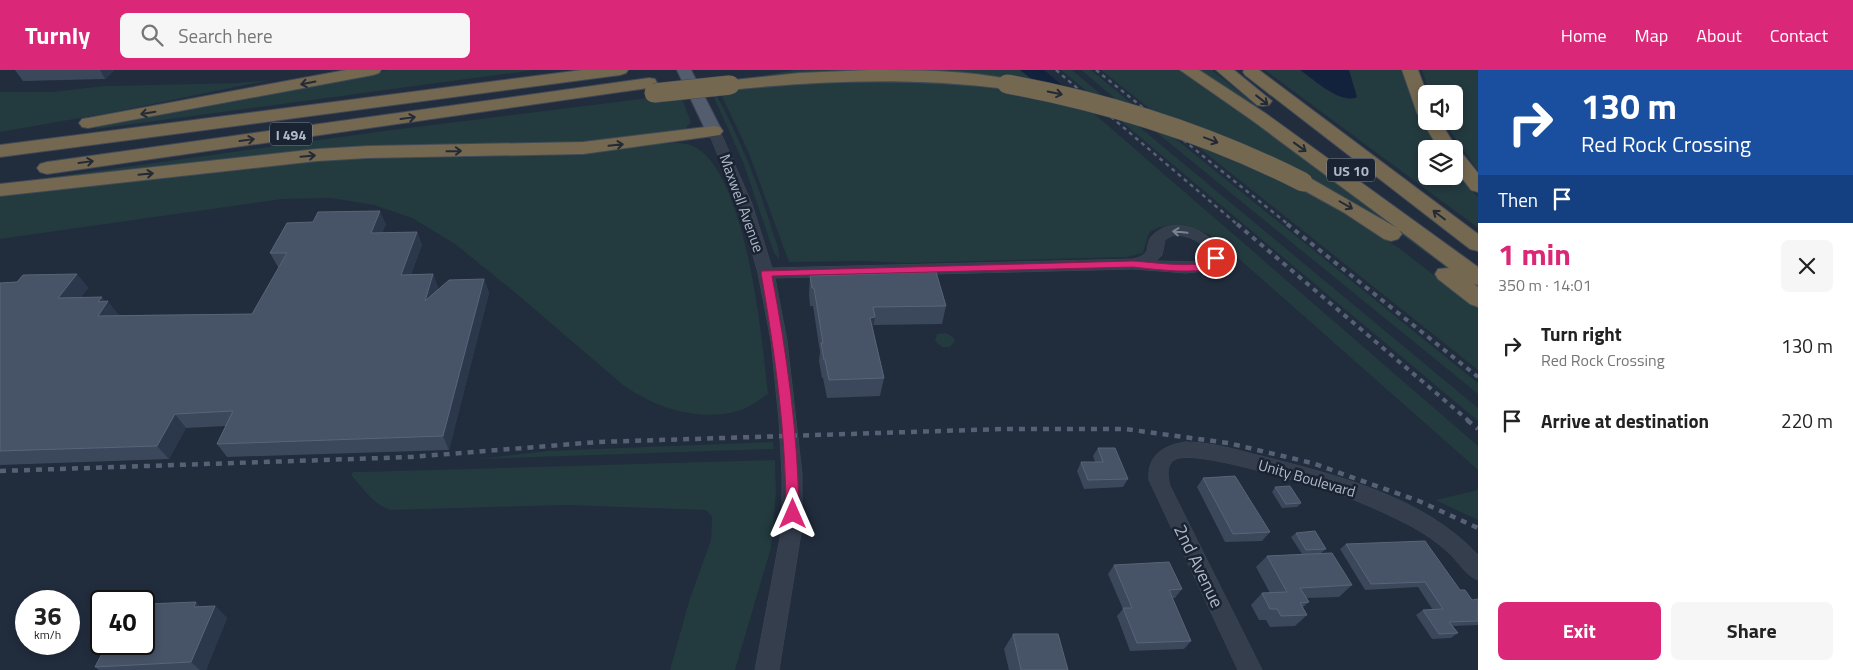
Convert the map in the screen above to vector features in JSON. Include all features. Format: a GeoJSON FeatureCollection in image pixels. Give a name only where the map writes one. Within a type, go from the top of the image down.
{"type":"FeatureCollection","features":[{"type":"Feature","properties":{"kind":"highway"},"geometry":{"type":"LineString","coordinates":[[0,139],[55,137],[373,70]]}},
{"type":"Feature","properties":{"kind":"highway"},"geometry":{"type":"LineString","coordinates":[[282,114],[566,70]]}},
{"type":"Feature","properties":{"kind":"highway","name":"I 494"},"geometry":{"type":"LineString","coordinates":[[0,151],[55,137],[282,114],[620,70]]}},
{"type":"Feature","properties":{"kind":"highway"},"geometry":{"type":"LineString","coordinates":[[1188,70],[1260,117],[1478,278]]}},
{"type":"Feature","properties":{"kind":"highway","name":"US 10"},"geometry":{"type":"LineString","coordinates":[[1224,70],[1478,269]]}},
{"type":"Feature","properties":{"kind":"highway","name":"US 10"},"geometry":{"type":"LineString","coordinates":[[1248,70],[1478,244]]}},
{"type":"Feature","properties":{"kind":"highway"},"geometry":{"type":"LineString","coordinates":[[1410,70],[1418,92]]}},
{"type":"Feature","properties":{"kind":"highway"},"geometry":{"type":"LineString","coordinates":[[729,75],[814,76],[873,74],[946,77],[1007,84],[1067,95],[1148,117],[1220,143],[1303,182],[1380,226],[1478,299]]}},
{"type":"Feature","properties":{"kind":"highway","name":"I 494"},"geometry":{"type":"LineString","coordinates":[[0,174],[545,98],[617,97],[652,88],[729,75]]}},
{"type":"Feature","properties":{"kind":"highway"},"geometry":{"type":"LineString","coordinates":[[0,190],[317,155],[583,148],[714,131]]}},
{"type":"Feature","properties":{"kind":"highway"},"geometry":{"type":"LineString","coordinates":[[1463,167],[1478,186]]}},
{"type":"Feature","properties":{"kind":"main road","name":"Maxwell Avenue"},"geometry":{"type":"LineString","coordinates":[[684,70],[714,131]]}},
{"type":"Feature","properties":{"kind":"street","name":"Maxwell Avenue"},"geometry":{"type":"LineString","coordinates":[[714,131],[745,204],[766,273],[779,341],[793,488],[792,527],[767,670]]}},
{"type":"Feature","properties":{"kind":"street"},"geometry":{"type":"LineString","coordinates":[[766,273],[1133,264],[1171,267],[1204,266],[1213,262],[1217,254],[1211,244],[1198,236],[1184,231],[1169,231],[1158,238],[1156,251],[1150,259],[1133,264]]}},
{"type":"Feature","properties":{"kind":"street","name":"Unity Boulevard"},"geometry":{"type":"LineString","coordinates":[[1162,460],[1169,454],[1178,451],[1198,451],[1285,471],[1344,488],[1382,502],[1425,523],[1446,537],[1478,570]]}},
{"type":"Feature","properties":{"kind":"street","name":"2nd Avenue"},"geometry":{"type":"LineString","coordinates":[[1162,460],[1157,469],[1160,486],[1250,670]]}},
{"type":"Feature","properties":{"kind":"green space"},"geometry":{"type":"Polygon","coordinates":[[[388,70],[535,70],[96,129],[97,125],[388,70]]]}},
{"type":"Feature","properties":{"kind":"green space"},"geometry":{"type":"Polygon","coordinates":[[[795,70],[1020,70],[1033,80],[1015,82],[756,77],[795,70]]]}},
{"type":"Feature","properties":{"kind":"green space"},"geometry":{"type":"Polygon","coordinates":[[[1061,70],[1072,70],[1111,103],[1095,98],[1061,70]]]}},
{"type":"Feature","properties":{"kind":"green space"},"geometry":{"type":"Polygon","coordinates":[[[1081,70],[1091,70],[1142,112],[1124,106],[1081,70]]]}},
{"type":"Feature","properties":{"kind":"green space"},"geometry":{"type":"Polygon","coordinates":[[[1101,70],[1180,70],[1209,88],[1478,284],[1478,291],[1384,222],[1160,117],[1101,70]]]}},
{"type":"Feature","properties":{"kind":"green space"},"geometry":{"type":"Polygon","coordinates":[[[1194,70],[1212,70],[1286,129],[1194,70]]]}},
{"type":"Feature","properties":{"kind":"green space"},"geometry":{"type":"Polygon","coordinates":[[[1265,70],[1401,70],[1418,114],[1418,130],[1428,130],[1434,140],[1418,140],[1418,183],[1265,70]]]}},
{"type":"Feature","properties":{"kind":"green space"},"geometry":{"type":"Polygon","coordinates":[[[1422,70],[1478,70],[1478,171],[1463,150],[1463,140],[1456,140],[1449,130],[1463,130],[1463,85],[1427,85],[1422,70]]]}},
{"type":"Feature","properties":{"kind":"green space"},"geometry":{"type":"Polygon","coordinates":[[[845,77],[982,85],[1083,104],[1478,446],[1478,470],[1238,258],[1208,234],[1178,225],[1160,227],[1151,231],[1148,235],[1143,253],[1127,257],[907,263],[864,261],[789,262],[748,151],[719,90],[845,77]]]}},
{"type":"Feature","properties":{"kind":"green space"},"geometry":{"type":"Polygon","coordinates":[[[270,80],[109,113],[0,132],[0,92],[52,92],[104,86],[238,83],[270,80]]]}},
{"type":"Feature","properties":{"kind":"green space"},"geometry":{"type":"Polygon","coordinates":[[[714,90],[740,142],[755,178],[777,246],[779,259],[774,253],[743,162],[711,91],[714,90]]]}},
{"type":"Feature","properties":{"kind":"green space"},"geometry":{"type":"Polygon","coordinates":[[[680,94],[691,122],[686,128],[678,131],[582,143],[388,148],[44,181],[46,178],[391,130],[680,94]]]}},
{"type":"Feature","properties":{"kind":"green space"},"geometry":{"type":"Polygon","coordinates":[[[1109,111],[1125,115],[1478,408],[1478,421],[1109,111]]]}},
{"type":"Feature","properties":{"kind":"green space"},"geometry":{"type":"Polygon","coordinates":[[[1141,120],[1161,127],[1478,383],[1478,394],[1141,120]]]}},
{"type":"Feature","properties":{"kind":"green space"},"geometry":{"type":"Polygon","coordinates":[[[1183,135],[1318,197],[1399,248],[1478,309],[1478,370],[1183,135]]]}},
{"type":"Feature","properties":{"kind":"green space"},"geometry":{"type":"Polygon","coordinates":[[[671,143],[694,146],[714,165],[728,192],[740,225],[756,300],[768,394],[750,406],[738,411],[708,415],[693,414],[663,406],[636,393],[623,385],[455,244],[412,218],[374,205],[330,198],[283,199],[0,239],[0,194],[268,164],[360,157],[564,154],[671,143]]]}},
{"type":"Feature","properties":{"kind":"green space"},"geometry":{"type":"Polygon","coordinates":[[[1463,180],[1478,197],[1478,228],[1420,185],[1463,185],[1463,180]]]}},
{"type":"Feature","properties":{"kind":"green space"},"geometry":{"type":"Polygon","coordinates":[[[946,333],[953,337],[955,341],[950,347],[942,347],[935,341],[937,334],[946,333]]]}},
{"type":"Feature","properties":{"kind":"green space"},"geometry":{"type":"Polygon","coordinates":[[[773,442],[774,449],[478,459],[547,451],[773,442]]]}},
{"type":"Feature","properties":{"kind":"green space"},"geometry":{"type":"Polygon","coordinates":[[[775,460],[776,492],[771,548],[735,670],[670,670],[690,598],[711,540],[712,517],[706,510],[566,505],[391,510],[373,500],[351,475],[353,472],[775,460]]]}},
{"type":"Feature","properties":{"kind":"green space"},"geometry":{"type":"Polygon","coordinates":[[[1478,490],[1478,520],[1435,500],[1478,490]]]}},
{"type":"Feature","properties":{"kind":"water"},"geometry":{"type":"Polygon","coordinates":[[[1020,70],[1044,70],[1071,93],[1033,80],[1020,70]]]}},
{"type":"Feature","properties":{"kind":"water"},"geometry":{"type":"Polygon","coordinates":[[[1300,70],[1349,70],[1357,97],[1350,99],[1335,94],[1300,70]]]}},
{"type":"Feature","properties":{"kind":"building"},"geometry":{"type":"Polygon","coordinates":[[[380,211],[371,233],[417,232],[401,275],[433,274],[425,301],[449,280],[484,279],[443,436],[217,444],[233,411],[175,414],[157,446],[0,451],[0,283],[17,282],[23,275],[77,274],[58,298],[102,297],[98,302],[108,301],[98,316],[252,314],[287,253],[270,253],[287,223],[313,222],[318,212],[380,211]]]}},
{"type":"Feature","properties":{"kind":"building"},"geometry":{"type":"Polygon","coordinates":[[[936,272],[946,306],[873,307],[875,317],[870,318],[884,378],[829,380],[821,343],[823,343],[814,288],[812,288],[810,276],[936,272]]]}},
{"type":"Feature","properties":{"kind":"building"},"geometry":{"type":"Polygon","coordinates":[[[1098,448],[1115,448],[1128,479],[1088,480],[1081,462],[1103,462],[1098,448]]]}},
{"type":"Feature","properties":{"kind":"building"},"geometry":{"type":"Polygon","coordinates":[[[1235,476],[1270,532],[1233,534],[1203,478],[1235,476]]]}},
{"type":"Feature","properties":{"kind":"building"},"geometry":{"type":"Polygon","coordinates":[[[1290,486],[1301,503],[1286,504],[1275,487],[1290,486]]]}},
{"type":"Feature","properties":{"kind":"building"},"geometry":{"type":"Polygon","coordinates":[[[1315,531],[1326,549],[1306,550],[1296,533],[1315,531]]]}},
{"type":"Feature","properties":{"kind":"building"},"geometry":{"type":"Polygon","coordinates":[[[1425,541],[1460,590],[1465,590],[1472,600],[1478,599],[1478,621],[1449,622],[1458,633],[1439,634],[1423,610],[1443,609],[1425,582],[1371,584],[1346,544],[1425,541]]]}},
{"type":"Feature","properties":{"kind":"building"},"geometry":{"type":"Polygon","coordinates":[[[1332,553],[1352,585],[1300,588],[1309,602],[1300,603],[1307,615],[1281,616],[1277,609],[1270,609],[1262,593],[1287,592],[1267,556],[1332,553]]]}},
{"type":"Feature","properties":{"kind":"building"},"geometry":{"type":"Polygon","coordinates":[[[1169,562],[1182,589],[1169,590],[1191,641],[1137,643],[1123,608],[1132,608],[1114,565],[1169,562]]]}},
{"type":"Feature","properties":{"kind":"building"},"geometry":{"type":"Polygon","coordinates":[[[196,602],[194,607],[215,606],[191,662],[95,667],[101,655],[155,655],[155,604],[196,602]]]}},
{"type":"Feature","properties":{"kind":"building"},"geometry":{"type":"Polygon","coordinates":[[[1013,634],[1058,634],[1068,670],[1021,670],[1013,634]]]}},
{"type":"Feature","properties":{"kind":"railway"},"geometry":{"type":"LineString","coordinates":[[1056,70],[1238,225]]}},
{"type":"Feature","properties":{"kind":"railway"},"geometry":{"type":"LineString","coordinates":[[1096,70],[1289,225]]}},
{"type":"Feature","properties":{"kind":"railway"},"geometry":{"type":"LineString","coordinates":[[1237,224],[1469,421]]}},
{"type":"Feature","properties":{"kind":"railway"},"geometry":{"type":"LineString","coordinates":[[1287,224],[1478,377]]}},
{"type":"Feature","properties":{"kind":"railway"},"geometry":{"type":"LineString","coordinates":[[1467,420],[1478,429]]}},
{"type":"Feature","properties":{"kind":"railway"},"geometry":{"type":"LineString","coordinates":[[0,471],[411,457],[598,442],[1003,429],[1125,429],[1228,443],[1312,463],[1419,501],[1478,528]]}},
{"type":"Feature","properties":{"kind":"route"},"geometry":{"type":"LineString","coordinates":[[793,514],[788,420],[779,341],[766,273],[1133,264],[1171,267],[1204,266],[1213,262],[1216,258]]}}]}
